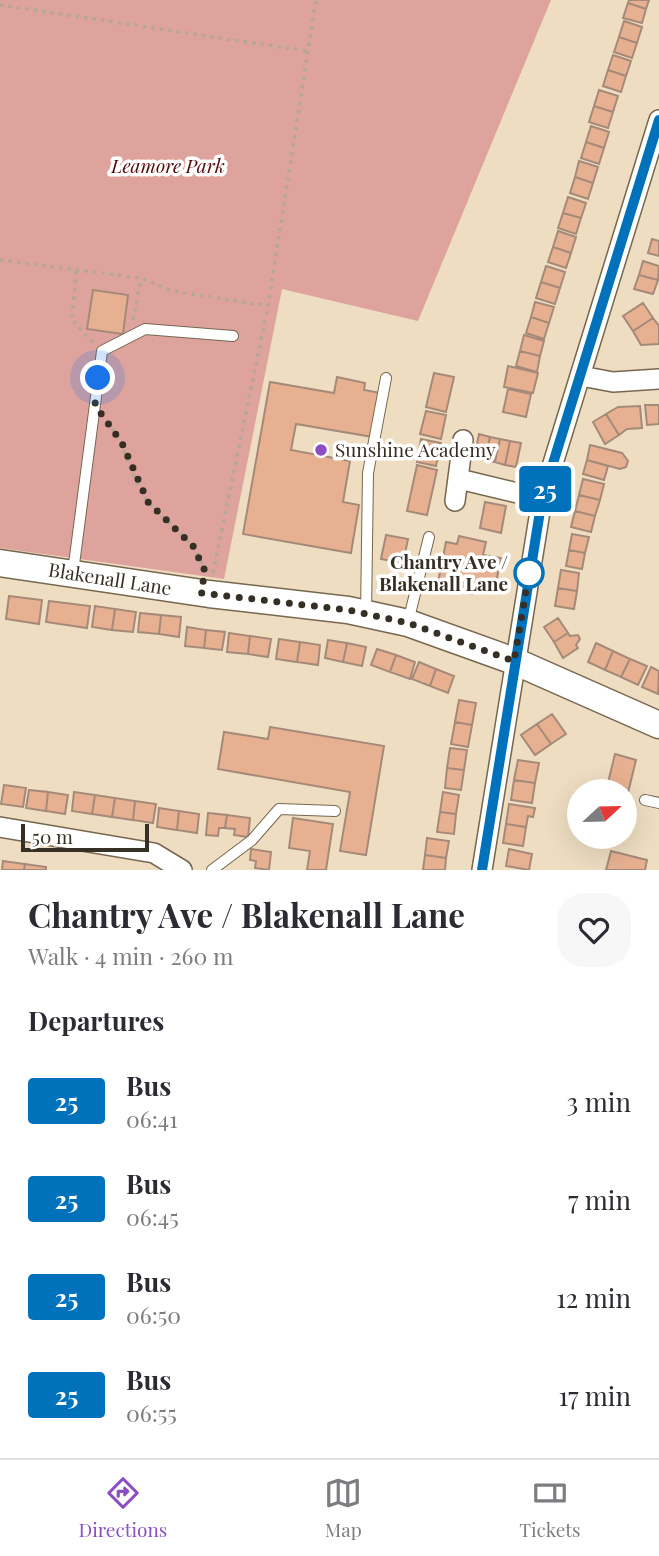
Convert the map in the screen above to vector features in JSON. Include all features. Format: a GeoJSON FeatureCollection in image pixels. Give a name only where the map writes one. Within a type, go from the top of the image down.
{"type":"FeatureCollection","features":[{"type":"Feature","properties":{"kind":"street"},"geometry":{"type":"LineString","coordinates":[[482,870],[542,499],[659,120]]}},
{"type":"Feature","properties":{"kind":"street"},"geometry":{"type":"LineString","coordinates":[[581,376],[613,382],[659,379]]}},
{"type":"Feature","properties":{"kind":"street"},"geometry":{"type":"LineString","coordinates":[[455,501],[463,440]]}},
{"type":"Feature","properties":{"kind":"street"},"geometry":{"type":"LineString","coordinates":[[459,479],[542,499]]}},
{"type":"Feature","properties":{"kind":"street","name":"Blakenall Lane"},"geometry":{"type":"LineString","coordinates":[[0,563],[205,594],[366,614],[408,623],[514,661],[659,725]]}},
{"type":"Feature","properties":{"kind":"street"},"geometry":{"type":"LineString","coordinates":[[0,827],[155,853],[182,870]]}},
{"type":"Feature","properties":{"kind":"lane"},"geometry":{"type":"LineString","coordinates":[[73,574],[102,351],[145,329],[233,336]]}},
{"type":"Feature","properties":{"kind":"lane"},"geometry":{"type":"LineString","coordinates":[[366,614],[368,472],[386,378]]}},
{"type":"Feature","properties":{"kind":"lane"},"geometry":{"type":"LineString","coordinates":[[408,623],[429,537]]}},
{"type":"Feature","properties":{"kind":"lane"},"geometry":{"type":"LineString","coordinates":[[645,800],[659,803]]}},
{"type":"Feature","properties":{"kind":"lane"},"geometry":{"type":"LineString","coordinates":[[212,870],[252,840],[279,809],[335,811]]}},
{"type":"Feature","properties":{"kind":"path"},"geometry":{"type":"LineString","coordinates":[[205,594],[268,306],[316,0]]}},
{"type":"Feature","properties":{"kind":"path"},"geometry":{"type":"LineString","coordinates":[[0,5],[308,51]]}},
{"type":"Feature","properties":{"kind":"path"},"geometry":{"type":"LineString","coordinates":[[0,260],[141,278],[173,291],[268,306]]}},
{"type":"Feature","properties":{"kind":"path"},"geometry":{"type":"LineString","coordinates":[[76,271],[72,320],[102,351]]}},
{"type":"Feature","properties":{"kind":"path"},"geometry":{"type":"LineString","coordinates":[[131,335],[141,278]]}},
{"type":"Feature","properties":{"kind":"path"},"geometry":{"type":"LineString","coordinates":[[95,405],[122,443],[148,502],[193,546],[205,571],[205,594]]}},
{"type":"Feature","properties":{"kind":"green space","name":"Leamore Park"},"geometry":{"type":"Polygon","coordinates":[[[0,0],[551,0],[418,321],[282,289],[224,579],[0,548],[0,0]]]}},
{"type":"Feature","properties":{"kind":"building"},"geometry":{"type":"Polygon","coordinates":[[[629,0],[649,0],[646,9],[628,3],[629,0]]]}},
{"type":"Feature","properties":{"kind":"building"},"geometry":{"type":"Polygon","coordinates":[[[628,3],[646,9],[642,23],[623,18],[628,3]]]}},
{"type":"Feature","properties":{"kind":"building"},"geometry":{"type":"Polygon","coordinates":[[[624,21],[642,27],[637,43],[619,37],[624,21]]]}},
{"type":"Feature","properties":{"kind":"building"},"geometry":{"type":"Polygon","coordinates":[[[619,37],[637,43],[632,58],[614,52],[619,37]]]}},
{"type":"Feature","properties":{"kind":"building"},"geometry":{"type":"Polygon","coordinates":[[[613,55],[631,61],[626,76],[608,70],[613,55]]]}},
{"type":"Feature","properties":{"kind":"building"},"geometry":{"type":"Polygon","coordinates":[[[608,70],[626,76],[621,92],[603,86],[608,70]]]}},
{"type":"Feature","properties":{"kind":"building"},"geometry":{"type":"Polygon","coordinates":[[[599,90],[618,96],[613,112],[594,106],[599,90]]]}},
{"type":"Feature","properties":{"kind":"building"},"geometry":{"type":"Polygon","coordinates":[[[594,106],[613,112],[608,128],[589,122],[594,106]]]}},
{"type":"Feature","properties":{"kind":"building"},"geometry":{"type":"Polygon","coordinates":[[[591,126],[609,132],[604,148],[586,142],[591,126]]]}},
{"type":"Feature","properties":{"kind":"building"},"geometry":{"type":"Polygon","coordinates":[[[586,142],[604,148],[599,164],[581,158],[586,142]]]}},
{"type":"Feature","properties":{"kind":"building"},"geometry":{"type":"Polygon","coordinates":[[[579,161],[598,167],[593,183],[575,177],[579,161]]]}},
{"type":"Feature","properties":{"kind":"building"},"geometry":{"type":"Polygon","coordinates":[[[575,177],[593,183],[588,199],[570,193],[575,177]]]}},
{"type":"Feature","properties":{"kind":"building"},"geometry":{"type":"Polygon","coordinates":[[[568,197],[586,203],[581,218],[563,213],[568,197]]]}},
{"type":"Feature","properties":{"kind":"building"},"geometry":{"type":"Polygon","coordinates":[[[563,213],[581,218],[576,234],[558,228],[563,213]]]}},
{"type":"Feature","properties":{"kind":"building"},"geometry":{"type":"Polygon","coordinates":[[[558,231],[576,237],[571,253],[553,247],[558,231]]]}},
{"type":"Feature","properties":{"kind":"building"},"geometry":{"type":"Polygon","coordinates":[[[652,239],[659,241],[659,256],[648,253],[652,239]]]}},
{"type":"Feature","properties":{"kind":"building"},"geometry":{"type":"Polygon","coordinates":[[[553,247],[571,253],[566,268],[548,262],[553,247]]]}},
{"type":"Feature","properties":{"kind":"building"},"geometry":{"type":"Polygon","coordinates":[[[643,261],[659,266],[658,280],[639,275],[643,261]]]}},
{"type":"Feature","properties":{"kind":"building"},"geometry":{"type":"Polygon","coordinates":[[[546,266],[565,272],[560,288],[541,282],[546,266]]]}},
{"type":"Feature","properties":{"kind":"building"},"geometry":{"type":"Polygon","coordinates":[[[639,275],[658,280],[653,294],[634,289],[639,275]]]}},
{"type":"Feature","properties":{"kind":"building"},"geometry":{"type":"Polygon","coordinates":[[[541,282],[560,288],[555,304],[536,298],[541,282]]]}},
{"type":"Feature","properties":{"kind":"building"},"geometry":{"type":"Polygon","coordinates":[[[93,290],[128,295],[123,334],[87,329],[93,290]]]}},
{"type":"Feature","properties":{"kind":"building"},"geometry":{"type":"Polygon","coordinates":[[[535,302],[554,307],[549,323],[531,317],[535,302]]]}},
{"type":"Feature","properties":{"kind":"building"},"geometry":{"type":"Polygon","coordinates":[[[643,303],[653,318],[633,331],[623,316],[643,303]]]}},
{"type":"Feature","properties":{"kind":"building"},"geometry":{"type":"Polygon","coordinates":[[[531,317],[549,323],[544,339],[526,333],[531,317]]]}},
{"type":"Feature","properties":{"kind":"building"},"geometry":{"type":"Polygon","coordinates":[[[653,318],[659,326],[659,344],[641,345],[633,331],[653,318]]]}},
{"type":"Feature","properties":{"kind":"building"},"geometry":{"type":"Polygon","coordinates":[[[524,335],[544,341],[540,356],[520,351],[524,335]]]}},
{"type":"Feature","properties":{"kind":"building"},"geometry":{"type":"Polygon","coordinates":[[[520,351],[540,356],[537,372],[516,366],[520,351]]]}},
{"type":"Feature","properties":{"kind":"building"},"geometry":{"type":"Polygon","coordinates":[[[508,366],[538,373],[533,393],[504,387],[508,366]]]}},
{"type":"Feature","properties":{"kind":"building"},"geometry":{"type":"Polygon","coordinates":[[[434,373],[454,377],[446,412],[426,407],[434,373]]]}},
{"type":"Feature","properties":{"kind":"building"},"geometry":{"type":"Polygon","coordinates":[[[337,377],[365,383],[364,390],[381,393],[373,437],[296,424],[291,450],[350,461],[343,502],[359,505],[351,553],[243,534],[270,382],[334,393],[337,377]]]}},
{"type":"Feature","properties":{"kind":"building"},"geometry":{"type":"Polygon","coordinates":[[[508,389],[531,394],[526,417],[503,412],[508,389]]]}},
{"type":"Feature","properties":{"kind":"building"},"geometry":{"type":"Polygon","coordinates":[[[645,405],[659,405],[659,424],[647,425],[645,405]]]}},
{"type":"Feature","properties":{"kind":"building"},"geometry":{"type":"Polygon","coordinates":[[[640,406],[642,428],[627,429],[619,435],[606,414],[618,407],[640,406]]]}},
{"type":"Feature","properties":{"kind":"building"},"geometry":{"type":"Polygon","coordinates":[[[426,411],[446,415],[441,439],[420,434],[426,411]]]}},
{"type":"Feature","properties":{"kind":"building"},"geometry":{"type":"Polygon","coordinates":[[[606,414],[619,435],[605,444],[593,422],[606,414]]]}},
{"type":"Feature","properties":{"kind":"building"},"geometry":{"type":"Polygon","coordinates":[[[479,434],[490,437],[485,460],[474,458],[479,434]]]}},
{"type":"Feature","properties":{"kind":"building"},"geometry":{"type":"Polygon","coordinates":[[[490,437],[500,439],[495,462],[485,460],[490,437]]]}},
{"type":"Feature","properties":{"kind":"building"},"geometry":{"type":"Polygon","coordinates":[[[421,439],[441,443],[436,466],[417,462],[421,439]]]}},
{"type":"Feature","properties":{"kind":"building"},"geometry":{"type":"Polygon","coordinates":[[[500,439],[510,441],[505,465],[495,462],[500,439]]]}},
{"type":"Feature","properties":{"kind":"building"},"geometry":{"type":"Polygon","coordinates":[[[510,441],[521,443],[516,467],[505,465],[510,441]]]}},
{"type":"Feature","properties":{"kind":"building"},"geometry":{"type":"Polygon","coordinates":[[[590,445],[622,453],[628,461],[626,467],[620,469],[587,460],[590,445]]]}},
{"type":"Feature","properties":{"kind":"building"},"geometry":{"type":"Polygon","coordinates":[[[587,460],[608,466],[604,480],[583,474],[587,460]]]}},
{"type":"Feature","properties":{"kind":"building"},"geometry":{"type":"Polygon","coordinates":[[[417,465],[437,470],[427,515],[407,511],[417,465]]]}},
{"type":"Feature","properties":{"kind":"building"},"geometry":{"type":"Polygon","coordinates":[[[583,479],[604,484],[600,500],[579,495],[583,479]]]}},
{"type":"Feature","properties":{"kind":"building"},"geometry":{"type":"Polygon","coordinates":[[[579,495],[600,500],[595,516],[575,511],[579,495]]]}},
{"type":"Feature","properties":{"kind":"building"},"geometry":{"type":"Polygon","coordinates":[[[485,502],[506,506],[501,533],[480,528],[485,502]]]}},
{"type":"Feature","properties":{"kind":"building"},"geometry":{"type":"Polygon","coordinates":[[[575,511],[595,516],[591,532],[571,527],[575,511]]]}},
{"type":"Feature","properties":{"kind":"building"},"geometry":{"type":"Polygon","coordinates":[[[572,534],[589,537],[585,553],[569,550],[572,534]]]}},
{"type":"Feature","properties":{"kind":"building"},"geometry":{"type":"Polygon","coordinates":[[[386,535],[408,539],[403,563],[381,559],[386,535]]]}},
{"type":"Feature","properties":{"kind":"building"},"geometry":{"type":"Polygon","coordinates":[[[459,536],[486,542],[483,555],[501,558],[495,588],[474,584],[472,594],[437,587],[446,542],[457,544],[459,536]]]}},
{"type":"Feature","properties":{"kind":"building"},"geometry":{"type":"Polygon","coordinates":[[[569,550],[585,553],[582,569],[566,566],[569,550]]]}},
{"type":"Feature","properties":{"kind":"building"},"geometry":{"type":"Polygon","coordinates":[[[561,570],[579,573],[577,591],[558,588],[561,570]]]}},
{"type":"Feature","properties":{"kind":"building"},"geometry":{"type":"Polygon","coordinates":[[[558,588],[577,591],[574,609],[555,606],[558,588]]]}},
{"type":"Feature","properties":{"kind":"building"},"geometry":{"type":"Polygon","coordinates":[[[9,596],[42,600],[39,624],[6,619],[9,596]]]}},
{"type":"Feature","properties":{"kind":"building"},"geometry":{"type":"Polygon","coordinates":[[[49,601],[90,606],[87,628],[46,622],[49,601]]]}},
{"type":"Feature","properties":{"kind":"building"},"geometry":{"type":"Polygon","coordinates":[[[95,606],[115,609],[112,630],[92,627],[95,606]]]}},
{"type":"Feature","properties":{"kind":"building"},"geometry":{"type":"Polygon","coordinates":[[[115,609],[136,612],[133,632],[112,630],[115,609]]]}},
{"type":"Feature","properties":{"kind":"building"},"geometry":{"type":"Polygon","coordinates":[[[140,613],[161,615],[159,634],[138,632],[140,613]]]}},
{"type":"Feature","properties":{"kind":"building"},"geometry":{"type":"Polygon","coordinates":[[[161,615],[181,617],[179,637],[159,634],[161,615]]]}},
{"type":"Feature","properties":{"kind":"building"},"geometry":{"type":"Polygon","coordinates":[[[558,618],[568,633],[554,642],[544,627],[558,618]]]}},
{"type":"Feature","properties":{"kind":"building"},"geometry":{"type":"Polygon","coordinates":[[[187,627],[206,630],[204,648],[185,646],[187,627]]]}},
{"type":"Feature","properties":{"kind":"building"},"geometry":{"type":"Polygon","coordinates":[[[206,630],[225,632],[222,650],[204,648],[206,630]]]}},
{"type":"Feature","properties":{"kind":"building"},"geometry":{"type":"Polygon","coordinates":[[[229,633],[250,636],[248,654],[227,652],[229,633]]]}},
{"type":"Feature","properties":{"kind":"building"},"geometry":{"type":"Polygon","coordinates":[[[568,633],[570,636],[578,635],[580,639],[576,645],[578,648],[563,658],[554,642],[568,633]]]}},
{"type":"Feature","properties":{"kind":"building"},"geometry":{"type":"Polygon","coordinates":[[[250,636],[271,639],[268,657],[248,654],[250,636]]]}},
{"type":"Feature","properties":{"kind":"building"},"geometry":{"type":"Polygon","coordinates":[[[279,639],[300,642],[297,662],[276,659],[279,639]]]}},
{"type":"Feature","properties":{"kind":"building"},"geometry":{"type":"Polygon","coordinates":[[[328,640],[347,643],[343,662],[325,658],[328,640]]]}},
{"type":"Feature","properties":{"kind":"building"},"geometry":{"type":"Polygon","coordinates":[[[300,642],[320,645],[318,665],[297,662],[300,642]]]}},
{"type":"Feature","properties":{"kind":"building"},"geometry":{"type":"Polygon","coordinates":[[[347,643],[366,647],[362,666],[343,662],[347,643]]]}},
{"type":"Feature","properties":{"kind":"building"},"geometry":{"type":"Polygon","coordinates":[[[596,643],[613,651],[605,670],[588,662],[596,643]]]}},
{"type":"Feature","properties":{"kind":"building"},"geometry":{"type":"Polygon","coordinates":[[[377,649],[396,655],[390,672],[371,665],[377,649]]]}},
{"type":"Feature","properties":{"kind":"building"},"geometry":{"type":"Polygon","coordinates":[[[613,651],[630,659],[621,677],[605,670],[613,651]]]}},
{"type":"Feature","properties":{"kind":"building"},"geometry":{"type":"Polygon","coordinates":[[[396,655],[415,662],[410,679],[390,672],[396,655]]]}},
{"type":"Feature","properties":{"kind":"building"},"geometry":{"type":"Polygon","coordinates":[[[630,659],[647,666],[638,685],[621,677],[630,659]]]}},
{"type":"Feature","properties":{"kind":"building"},"geometry":{"type":"Polygon","coordinates":[[[419,662],[436,669],[430,686],[412,679],[419,662]]]}},
{"type":"Feature","properties":{"kind":"building"},"geometry":{"type":"Polygon","coordinates":[[[651,667],[659,671],[658,694],[642,687],[651,667]]]}},
{"type":"Feature","properties":{"kind":"building"},"geometry":{"type":"Polygon","coordinates":[[[436,669],[454,676],[448,693],[430,686],[436,669]]]}},
{"type":"Feature","properties":{"kind":"building"},"geometry":{"type":"Polygon","coordinates":[[[459,700],[476,703],[472,725],[455,722],[459,700]]]}},
{"type":"Feature","properties":{"kind":"building"},"geometry":{"type":"Polygon","coordinates":[[[552,714],[566,734],[551,744],[537,724],[552,714]]]}},
{"type":"Feature","properties":{"kind":"building"},"geometry":{"type":"Polygon","coordinates":[[[455,722],[472,725],[468,747],[451,744],[455,722]]]}},
{"type":"Feature","properties":{"kind":"building"},"geometry":{"type":"Polygon","coordinates":[[[537,724],[551,744],[535,755],[521,735],[537,724]]]}},
{"type":"Feature","properties":{"kind":"building"},"geometry":{"type":"Polygon","coordinates":[[[270,727],[384,746],[366,855],[340,851],[350,792],[218,769],[224,732],[268,739],[270,727]]]}},
{"type":"Feature","properties":{"kind":"building"},"geometry":{"type":"Polygon","coordinates":[[[450,748],[467,750],[464,770],[447,768],[450,748]]]}},
{"type":"Feature","properties":{"kind":"building"},"geometry":{"type":"Polygon","coordinates":[[[615,754],[636,760],[631,779],[609,779],[615,754]]]}},
{"type":"Feature","properties":{"kind":"building"},"geometry":{"type":"Polygon","coordinates":[[[518,760],[539,763],[535,783],[514,780],[518,760]]]}},
{"type":"Feature","properties":{"kind":"building"},"geometry":{"type":"Polygon","coordinates":[[[447,768],[464,770],[461,790],[445,788],[447,768]]]}},
{"type":"Feature","properties":{"kind":"building"},"geometry":{"type":"Polygon","coordinates":[[[514,780],[535,783],[532,803],[511,800],[514,780]]]}},
{"type":"Feature","properties":{"kind":"building"},"geometry":{"type":"Polygon","coordinates":[[[4,785],[26,788],[23,807],[1,804],[4,785]]]}},
{"type":"Feature","properties":{"kind":"building"},"geometry":{"type":"Polygon","coordinates":[[[29,790],[48,792],[46,811],[26,808],[29,790]]]}},
{"type":"Feature","properties":{"kind":"building"},"geometry":{"type":"Polygon","coordinates":[[[48,792],[68,795],[65,814],[46,811],[48,792]]]}},
{"type":"Feature","properties":{"kind":"building"},"geometry":{"type":"Polygon","coordinates":[[[74,792],[95,795],[92,814],[72,811],[74,792]]]}},
{"type":"Feature","properties":{"kind":"building"},"geometry":{"type":"Polygon","coordinates":[[[443,792],[459,795],[456,814],[440,812],[443,792]]]}},
{"type":"Feature","properties":{"kind":"building"},"geometry":{"type":"Polygon","coordinates":[[[95,795],[115,798],[112,817],[92,814],[95,795]]]}},
{"type":"Feature","properties":{"kind":"building"},"geometry":{"type":"Polygon","coordinates":[[[115,798],[135,801],[133,820],[112,817],[115,798]]]}},
{"type":"Feature","properties":{"kind":"building"},"geometry":{"type":"Polygon","coordinates":[[[135,801],[156,804],[153,823],[133,820],[135,801]]]}},
{"type":"Feature","properties":{"kind":"building"},"geometry":{"type":"Polygon","coordinates":[[[509,804],[535,808],[533,817],[528,816],[526,827],[506,824],[509,804]]]}},
{"type":"Feature","properties":{"kind":"building"},"geometry":{"type":"Polygon","coordinates":[[[159,808],[179,811],[177,830],[157,827],[159,808]]]}},
{"type":"Feature","properties":{"kind":"building"},"geometry":{"type":"Polygon","coordinates":[[[179,811],[199,814],[197,833],[177,830],[179,811]]]}},
{"type":"Feature","properties":{"kind":"building"},"geometry":{"type":"Polygon","coordinates":[[[440,812],[456,814],[454,834],[437,832],[440,812]]]}},
{"type":"Feature","properties":{"kind":"building"},"geometry":{"type":"Polygon","coordinates":[[[208,813],[227,815],[225,828],[219,828],[218,836],[206,835],[208,813]]]}},
{"type":"Feature","properties":{"kind":"building"},"geometry":{"type":"Polygon","coordinates":[[[227,815],[250,818],[248,837],[234,835],[235,829],[225,828],[227,815]]]}},
{"type":"Feature","properties":{"kind":"building"},"geometry":{"type":"Polygon","coordinates":[[[293,818],[333,824],[326,870],[307,870],[310,851],[289,848],[293,818]]]}},
{"type":"Feature","properties":{"kind":"building"},"geometry":{"type":"Polygon","coordinates":[[[506,824],[526,827],[523,846],[503,843],[506,824]]]}},
{"type":"Feature","properties":{"kind":"building"},"geometry":{"type":"Polygon","coordinates":[[[427,838],[449,841],[446,858],[425,855],[427,838]]]}},
{"type":"Feature","properties":{"kind":"building"},"geometry":{"type":"Polygon","coordinates":[[[251,849],[271,852],[269,870],[255,868],[256,861],[250,860],[251,849]]]}},
{"type":"Feature","properties":{"kind":"building"},"geometry":{"type":"Polygon","coordinates":[[[509,849],[532,854],[529,870],[506,866],[509,849]]]}},
{"type":"Feature","properties":{"kind":"building"},"geometry":{"type":"Polygon","coordinates":[[[611,851],[647,860],[645,870],[606,870],[611,851]]]}},
{"type":"Feature","properties":{"kind":"building"},"geometry":{"type":"Polygon","coordinates":[[[425,855],[446,858],[445,870],[423,870],[425,855]]]}},
{"type":"Feature","properties":{"kind":"building"},"geometry":{"type":"Polygon","coordinates":[[[3,861],[25,864],[24,870],[2,870],[3,861]]]}},
{"type":"Feature","properties":{"kind":"building"},"geometry":{"type":"Polygon","coordinates":[[[25,864],[46,867],[46,870],[24,870],[25,864]]]}},
{"type":"Feature","properties":{"kind":"bus line","name":"25"},"geometry":{"type":"LineString","coordinates":[[482,870],[542,499],[659,120]]}},
{"type":"Feature","properties":{"kind":"place","name":"Sunshine Academy"},"geometry":{"type":"Point","coordinates":[321,450]}},
{"type":"Feature","properties":{"kind":"place","name":"Chantry Ave / Blakenall Lane"},"geometry":{"type":"Point","coordinates":[529,573]}},
{"type":"Feature","properties":{"kind":"route"},"geometry":{"type":"LineString","coordinates":[[98,378],[95,405],[122,443],[148,502],[193,546],[205,571],[201,593],[348,610],[408,623],[514,661],[529,573]]}}]}
